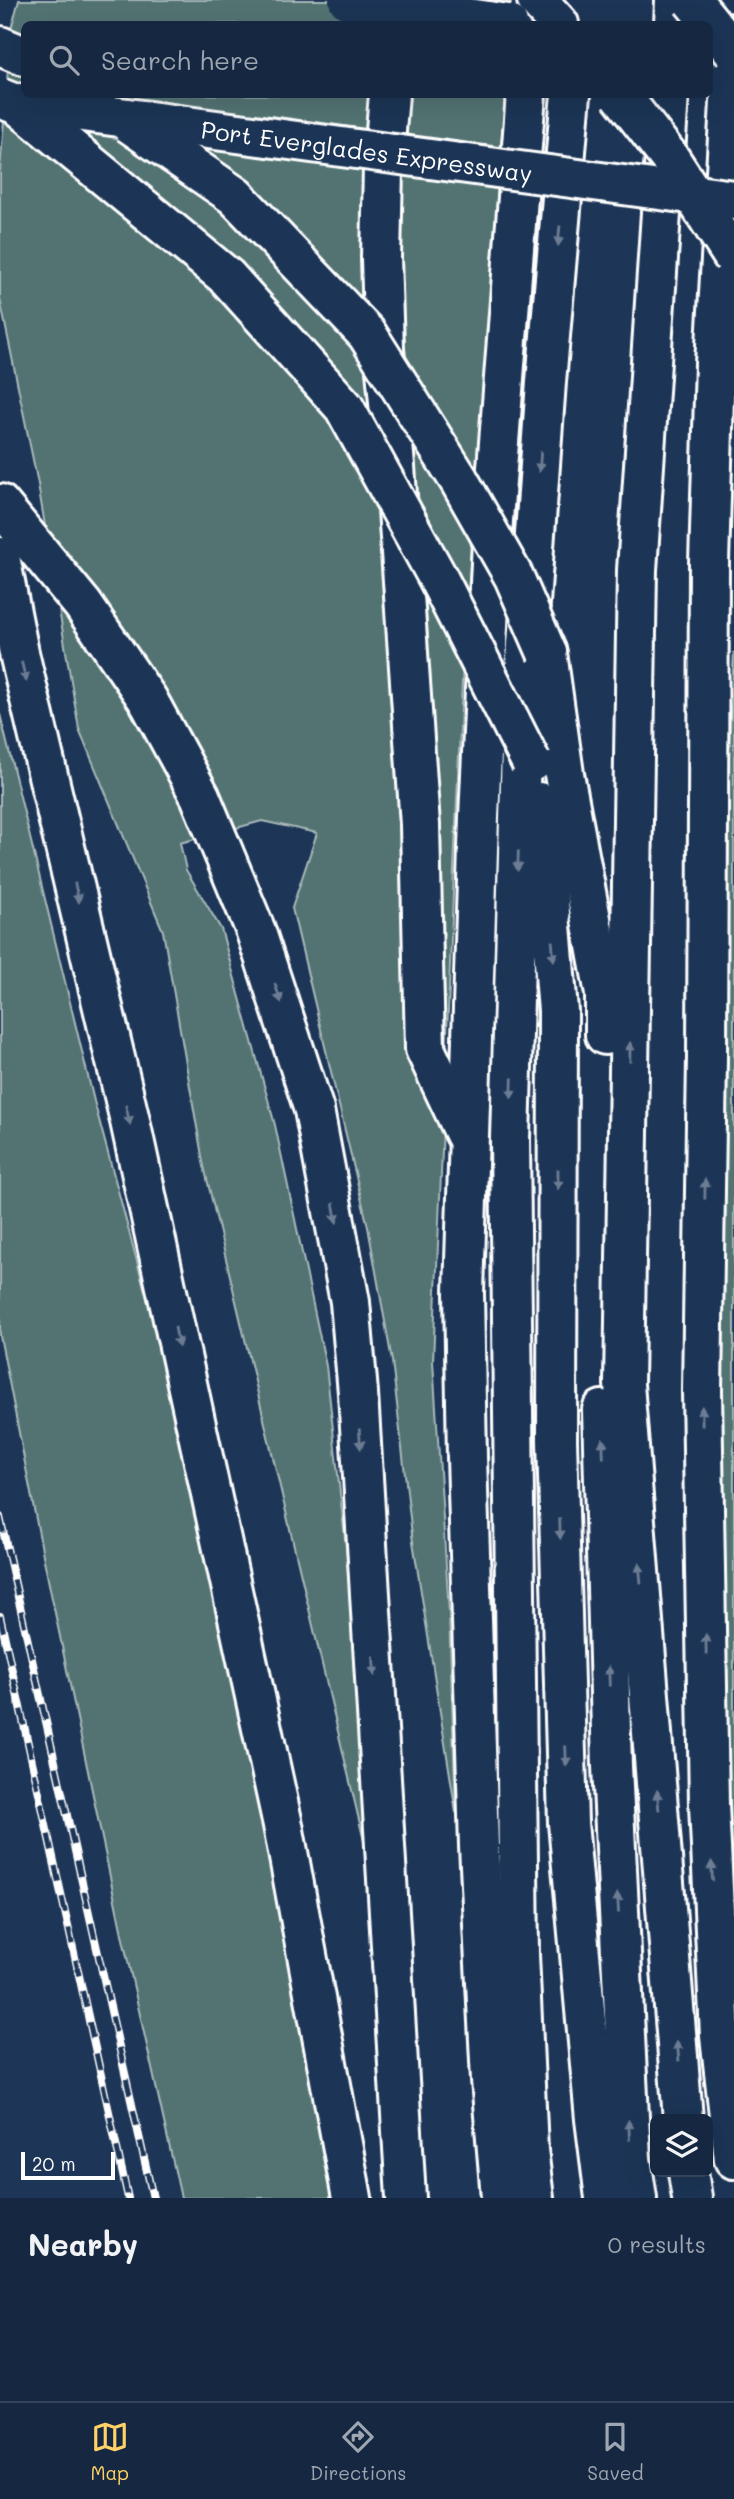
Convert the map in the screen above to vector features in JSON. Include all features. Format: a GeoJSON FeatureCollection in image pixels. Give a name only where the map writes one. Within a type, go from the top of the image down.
{"type":"FeatureCollection","features":[{"type":"Feature","properties":{"kind":"highway"},"geometry":{"type":"LineString","coordinates":[[348,0],[488,21]]}},
{"type":"Feature","properties":{"kind":"highway"},"geometry":{"type":"LineString","coordinates":[[396,21],[399,0]]}},
{"type":"Feature","properties":{"kind":"highway"},"geometry":{"type":"LineString","coordinates":[[532,21],[536,0]]}},
{"type":"Feature","properties":{"kind":"highway"},"geometry":{"type":"LineString","coordinates":[[536,0],[556,21]]}},
{"type":"Feature","properties":{"kind":"highway"},"geometry":{"type":"LineString","coordinates":[[577,21],[579,0]]}},
{"type":"Feature","properties":{"kind":"highway"},"geometry":{"type":"LineString","coordinates":[[674,21],[676,0]]}},
{"type":"Feature","properties":{"kind":"highway"},"geometry":{"type":"LineString","coordinates":[[692,0],[709,21]]}},
{"type":"Feature","properties":{"kind":"highway"},"geometry":{"type":"LineString","coordinates":[[713,26],[734,52]]}},
{"type":"Feature","properties":{"kind":"highway"},"geometry":{"type":"LineString","coordinates":[[734,33],[715,363],[709,563],[707,1057],[702,1391],[709,1805],[719,2036],[734,2159]]}},
{"type":"Feature","properties":{"kind":"highway"},"geometry":{"type":"LineString","coordinates":[[0,46],[21,55]]}},
{"type":"Feature","properties":{"kind":"highway"},"geometry":{"type":"LineString","coordinates":[[713,56],[734,59]]}},
{"type":"Feature","properties":{"kind":"highway"},"geometry":{"type":"LineString","coordinates":[[92,98],[236,196],[367,334],[459,480],[507,565],[547,653],[564,774],[606,994],[602,1388],[609,1682],[631,2159],[638,2198]]}},
{"type":"Feature","properties":{"kind":"highway"},"geometry":{"type":"LineString","coordinates":[[389,98],[383,168],[383,310],[421,825],[425,1049],[468,1139]]}},
{"type":"Feature","properties":{"kind":"highway"},"geometry":{"type":"LineString","coordinates":[[501,2198],[491,2080],[472,1649],[464,1293],[479,817],[493,520],[526,98]]}},
{"type":"Feature","properties":{"kind":"highway"},"geometry":{"type":"LineString","coordinates":[[534,2198],[528,2150],[519,1955],[510,1139],[522,713],[546,382],[571,98]]}},
{"type":"Feature","properties":{"kind":"highway"},"geometry":{"type":"LineString","coordinates":[[623,98],[669,156],[734,258]]}},
{"type":"Feature","properties":{"kind":"highway"},"geometry":{"type":"LineString","coordinates":[[669,98],[637,570],[624,1384],[683,2114]]}},
{"type":"Feature","properties":{"kind":"highway"},"geometry":{"type":"LineString","coordinates":[[0,100],[18,105],[228,277],[344,408],[438,578],[531,762],[542,827],[558,1011],[557,1440],[568,1823],[595,2119],[605,2198]]}},
{"type":"Feature","properties":{"kind":"highway","name":"Port Everglades Expressway"},"geometry":{"type":"LineString","coordinates":[[0,100],[734,200]]}},
{"type":"Feature","properties":{"kind":"highway"},"geometry":{"type":"LineString","coordinates":[[0,505],[83,605],[148,700],[200,796],[255,929],[314,1110],[350,1302],[406,2198]]}},
{"type":"Feature","properties":{"kind":"highway"},"geometry":{"type":"LineString","coordinates":[[0,557],[19,653],[130,1121],[283,1825],[352,2198]]}},
{"type":"Feature","properties":{"kind":"highway"},"geometry":{"type":"LineString","coordinates":[[689,2177],[692,2198]]}},
{"type":"Feature","properties":{"kind":"green space"},"geometry":{"type":"Polygon","coordinates":[[[19,0],[511,0],[510,21],[21,21],[21,98],[505,98],[463,660],[433,1361],[449,1612],[456,1813],[412,1535],[392,1361],[368,1227],[292,908],[317,833],[262,821],[180,843],[186,870],[221,929],[275,1125],[326,1366],[391,1955],[203,1162],[163,931],[79,729],[38,484],[0,299],[0,172],[11,29],[19,0]]]}},
{"type":"Feature","properties":{"kind":"green space"},"geometry":{"type":"Polygon","coordinates":[[[734,652],[734,2050],[725,1969],[713,1066],[734,652]]]}},
{"type":"Feature","properties":{"kind":"green space"},"geometry":{"type":"Polygon","coordinates":[[[0,714],[94,1101],[236,1630],[351,2198],[181,2198],[123,1939],[0,1336],[0,714]]]}},
{"type":"Feature","properties":{"kind":"railway"},"geometry":{"type":"LineString","coordinates":[[0,1517],[153,2198]]}},
{"type":"Feature","properties":{"kind":"railway"},"geometry":{"type":"LineString","coordinates":[[0,1616],[128,2198]]}}]}
